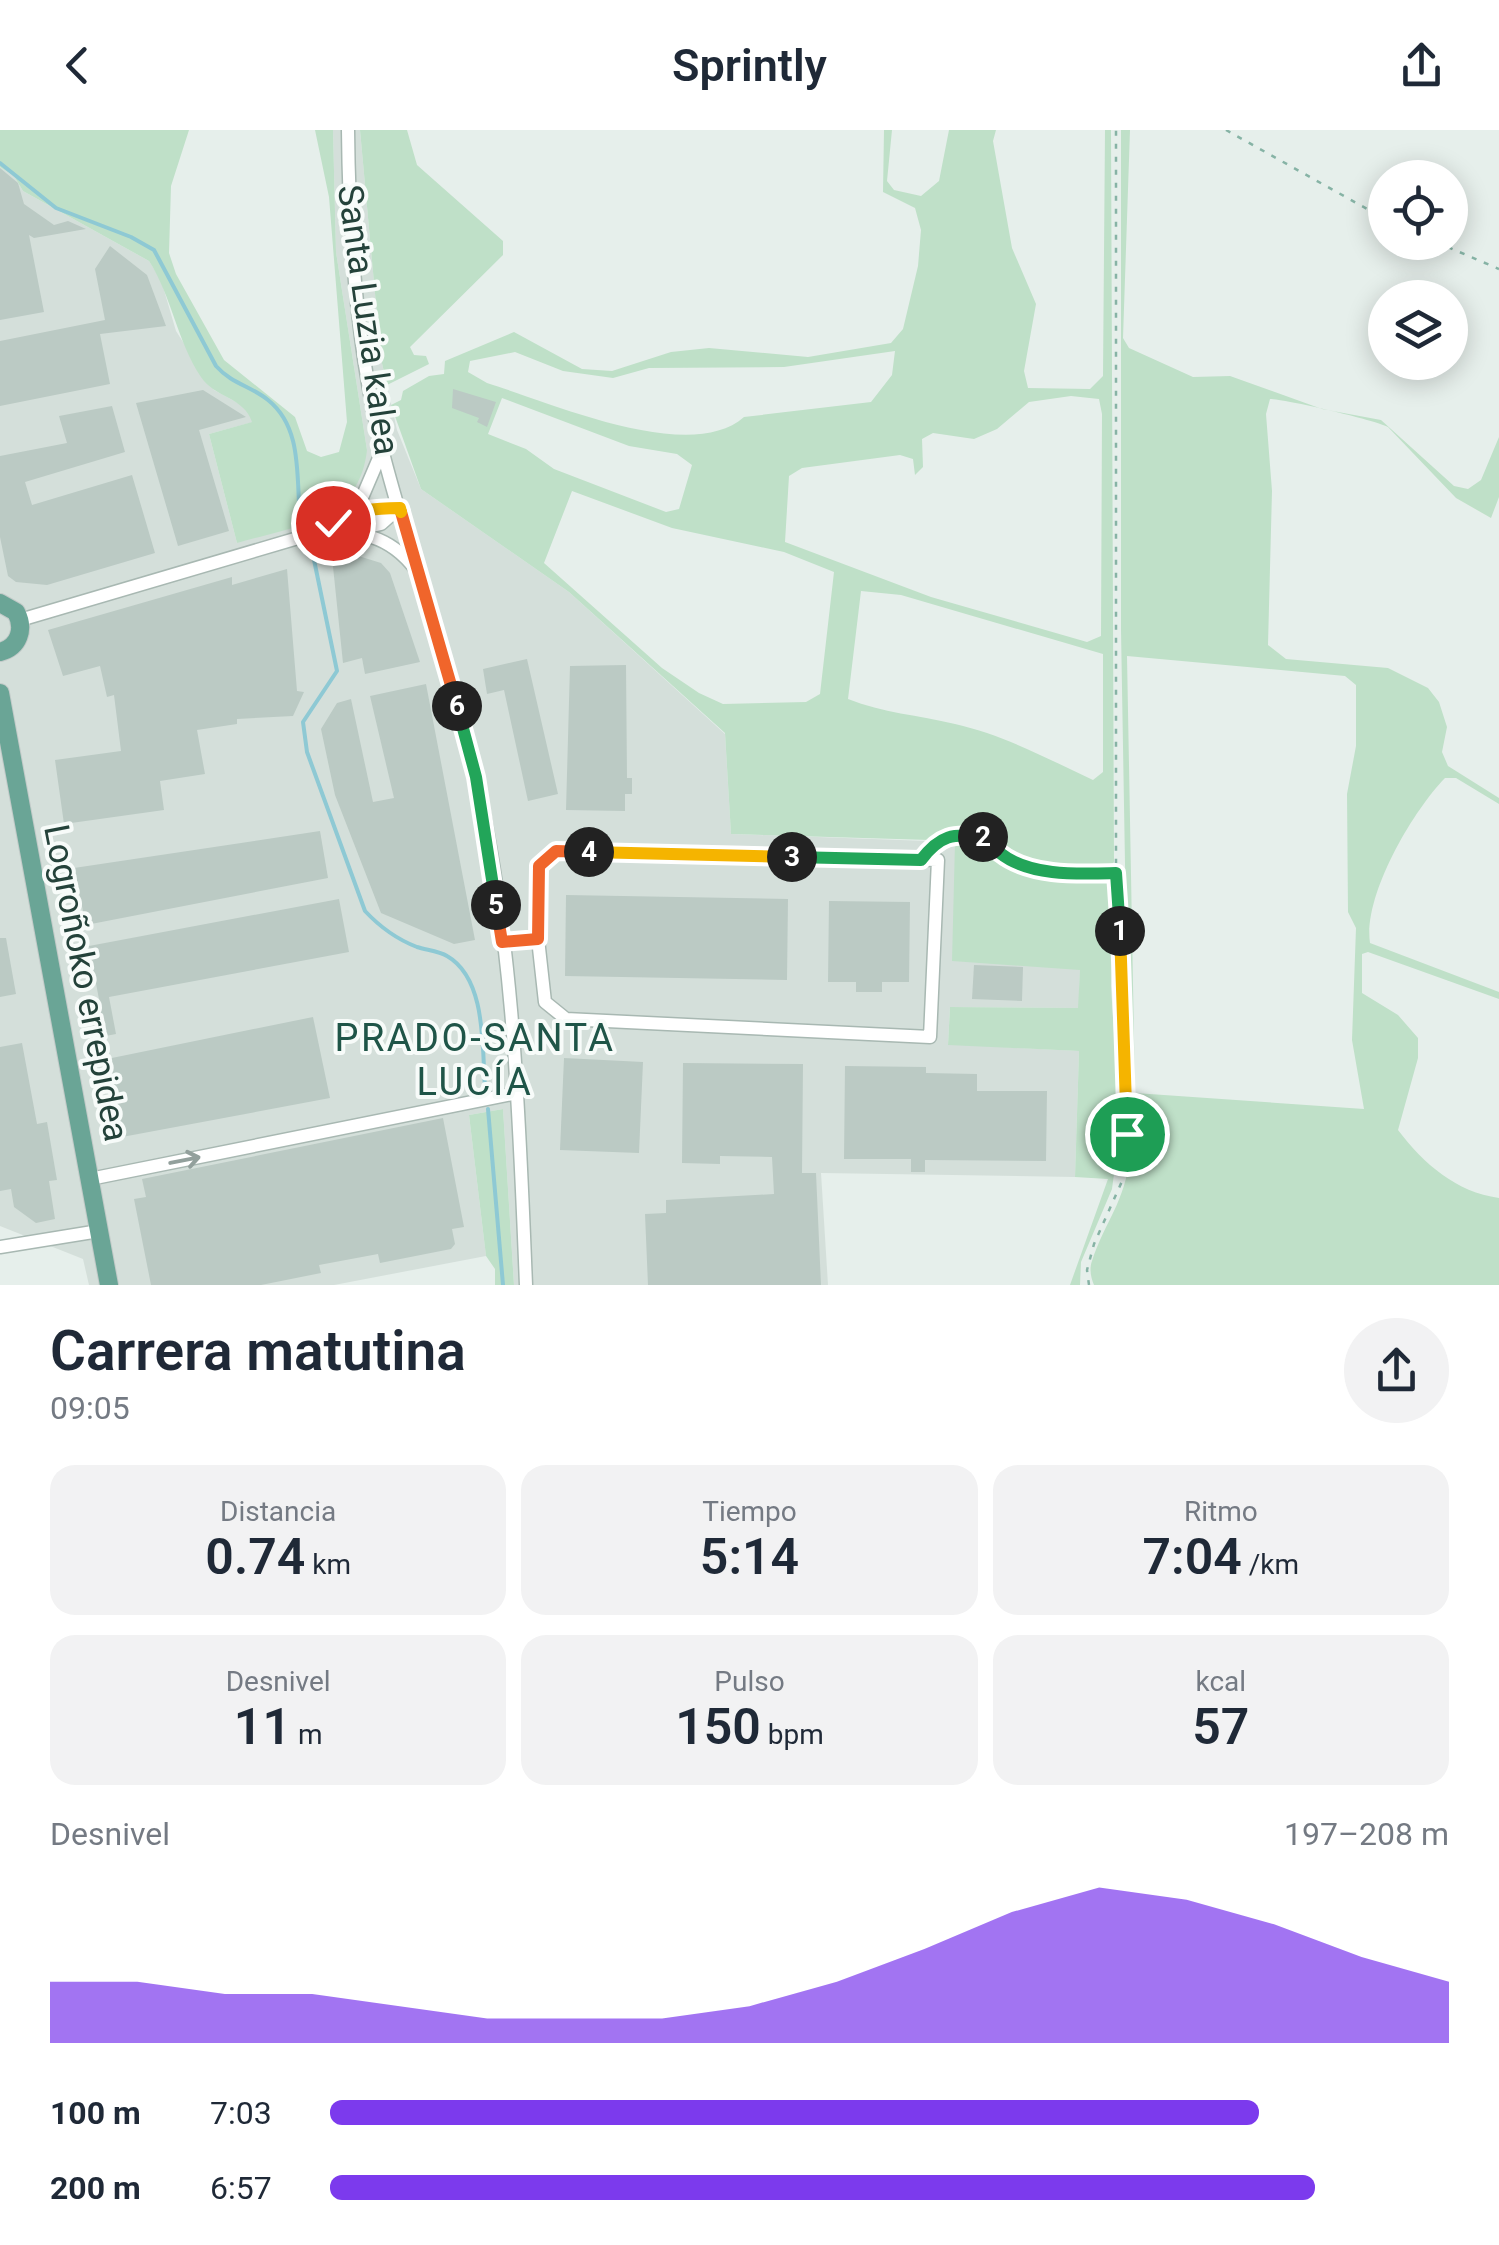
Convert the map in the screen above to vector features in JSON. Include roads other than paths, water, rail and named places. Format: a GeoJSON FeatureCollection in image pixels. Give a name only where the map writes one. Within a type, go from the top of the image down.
{"type":"FeatureCollection","features":[{"type":"Feature","properties":{"kind":"main road"},"geometry":{"type":"LineString","coordinates":[[0,603],[10,607],[20,620],[16,642],[0,652]]}},
{"type":"Feature","properties":{"kind":"main road","name":"Logroñoko errepidea"},"geometry":{"type":"LineString","coordinates":[[0,693],[109,1285]]}},
{"type":"Feature","properties":{"kind":"street","name":"Santa Luzia kalea"},"geometry":{"type":"LineString","coordinates":[[348,130],[354,263],[382,451],[422,578],[476,777],[502,942],[517,1094],[526,1285]]}},
{"type":"Feature","properties":{"kind":"street"},"geometry":{"type":"LineString","coordinates":[[315,533],[361,500],[382,451]]}},
{"type":"Feature","properties":{"kind":"street"},"geometry":{"type":"LineString","coordinates":[[345,515],[400,508]]}},
{"type":"Feature","properties":{"kind":"street"},"geometry":{"type":"LineString","coordinates":[[20,620],[315,533],[381,524],[400,508]]}},
{"type":"Feature","properties":{"kind":"street"},"geometry":{"type":"LineString","coordinates":[[350,531],[376,536],[404,554],[422,578]]}},
{"type":"Feature","properties":{"kind":"street"},"geometry":{"type":"LineString","coordinates":[[556,851],[938,860],[930,1036],[566,1020],[545,1002],[538,939],[539,866],[556,851]]}},
{"type":"Feature","properties":{"kind":"street"},"geometry":{"type":"LineString","coordinates":[[502,942],[538,939]]}},
{"type":"Feature","properties":{"kind":"street"},"geometry":{"type":"LineString","coordinates":[[90,1179],[517,1094]]}},
{"type":"Feature","properties":{"kind":"street"},"geometry":{"type":"LineString","coordinates":[[0,1247],[99,1231]]}},
{"type":"Feature","properties":{"kind":"waterway"},"geometry":{"type":"LineString","coordinates":[[0,163],[56,208],[154,250],[216,366],[268,400],[287,424],[296,454],[300,517]]}},
{"type":"Feature","properties":{"kind":"waterway"},"geometry":{"type":"LineString","coordinates":[[313,555],[337,671],[303,722],[307,752],[365,911],[402,940],[447,956],[469,981],[480,1016],[485,1088]]}},
{"type":"Feature","properties":{"kind":"waterway"},"geometry":{"type":"LineString","coordinates":[[488,1109],[503,1285]]}},
{"type":"Feature","properties":{"kind":"district","name":"PRADO-SANTA LUCÍA"},"geometry":{"type":"Point","coordinates":[475,1060]}}]}
